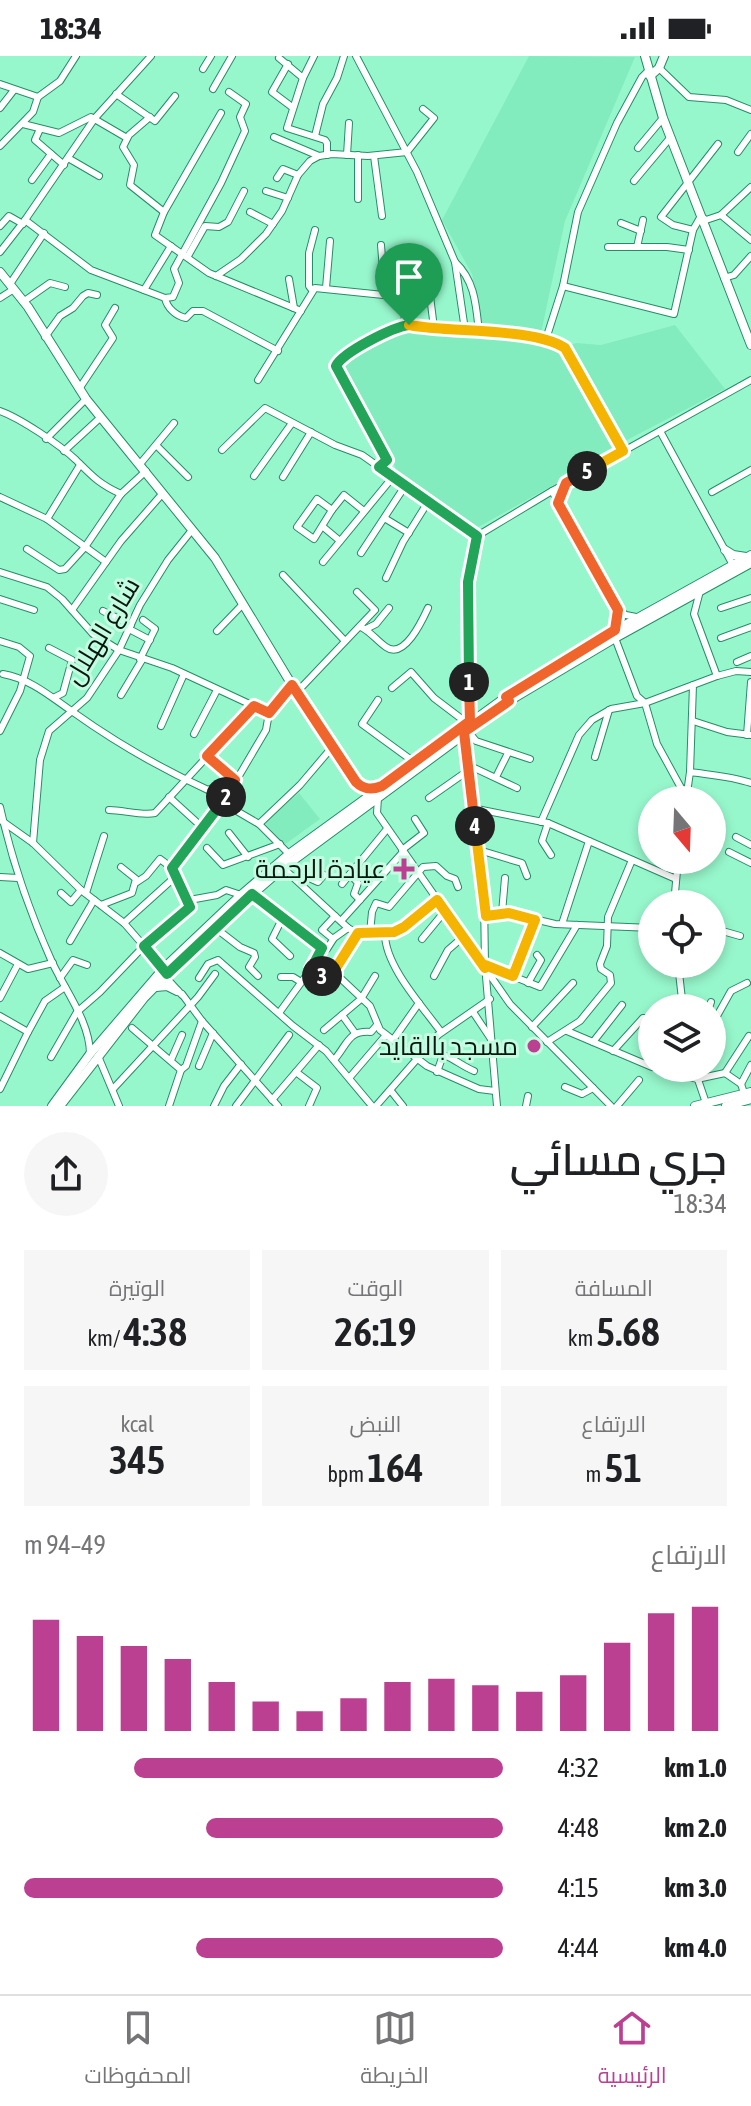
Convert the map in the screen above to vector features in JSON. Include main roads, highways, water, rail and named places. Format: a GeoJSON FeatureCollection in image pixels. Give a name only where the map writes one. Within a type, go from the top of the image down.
{"type":"FeatureCollection","features":[{"type":"Feature","properties":{"kind":"main road"},"geometry":{"type":"LineString","coordinates":[[645,56],[670,138],[750,339]]}},
{"type":"Feature","properties":{"kind":"main road"},"geometry":{"type":"LineString","coordinates":[[649,73],[659,68],[664,56]]}},
{"type":"Feature","properties":{"kind":"main road"},"geometry":{"type":"LineString","coordinates":[[0,272],[86,399],[215,558],[294,688],[334,745],[356,782],[358,794],[354,810],[164,971],[156,987],[52,1106]]}},
{"type":"Feature","properties":{"kind":"main road"},"geometry":{"type":"LineString","coordinates":[[723,571],[726,551],[750,559]]}},
{"type":"Feature","properties":{"kind":"main road"},"geometry":{"type":"LineString","coordinates":[[60,1106],[101,1041],[164,971],[241,895],[289,854],[507,699],[639,617],[733,565],[750,559]]}},
{"type":"Feature","properties":{"kind":"main road"},"geometry":{"type":"LineString","coordinates":[[615,634],[700,591],[750,559]]}},
{"type":"Feature","properties":{"kind":"main road"},"geometry":{"type":"LineString","coordinates":[[356,782],[381,790],[414,762],[467,727]]}},
{"type":"Feature","properties":{"kind":"main road"},"geometry":{"type":"LineString","coordinates":[[156,987],[178,989],[164,971]]}},
{"type":"Feature","properties":{"kind":"main road"},"geometry":{"type":"LineString","coordinates":[[695,1106],[747,1092]]}},
{"type":"Feature","properties":{"kind":"main road"},"geometry":{"type":"LineString","coordinates":[[726,1106],[747,1092]]}},
{"type":"Feature","properties":{"kind":"place","name":"عيادة الرحمة"},"geometry":{"type":"Point","coordinates":[404,869]}},
{"type":"Feature","properties":{"kind":"place","name":"مسجد بالقايد"},"geometry":{"type":"Point","coordinates":[534,1046]}}]}
